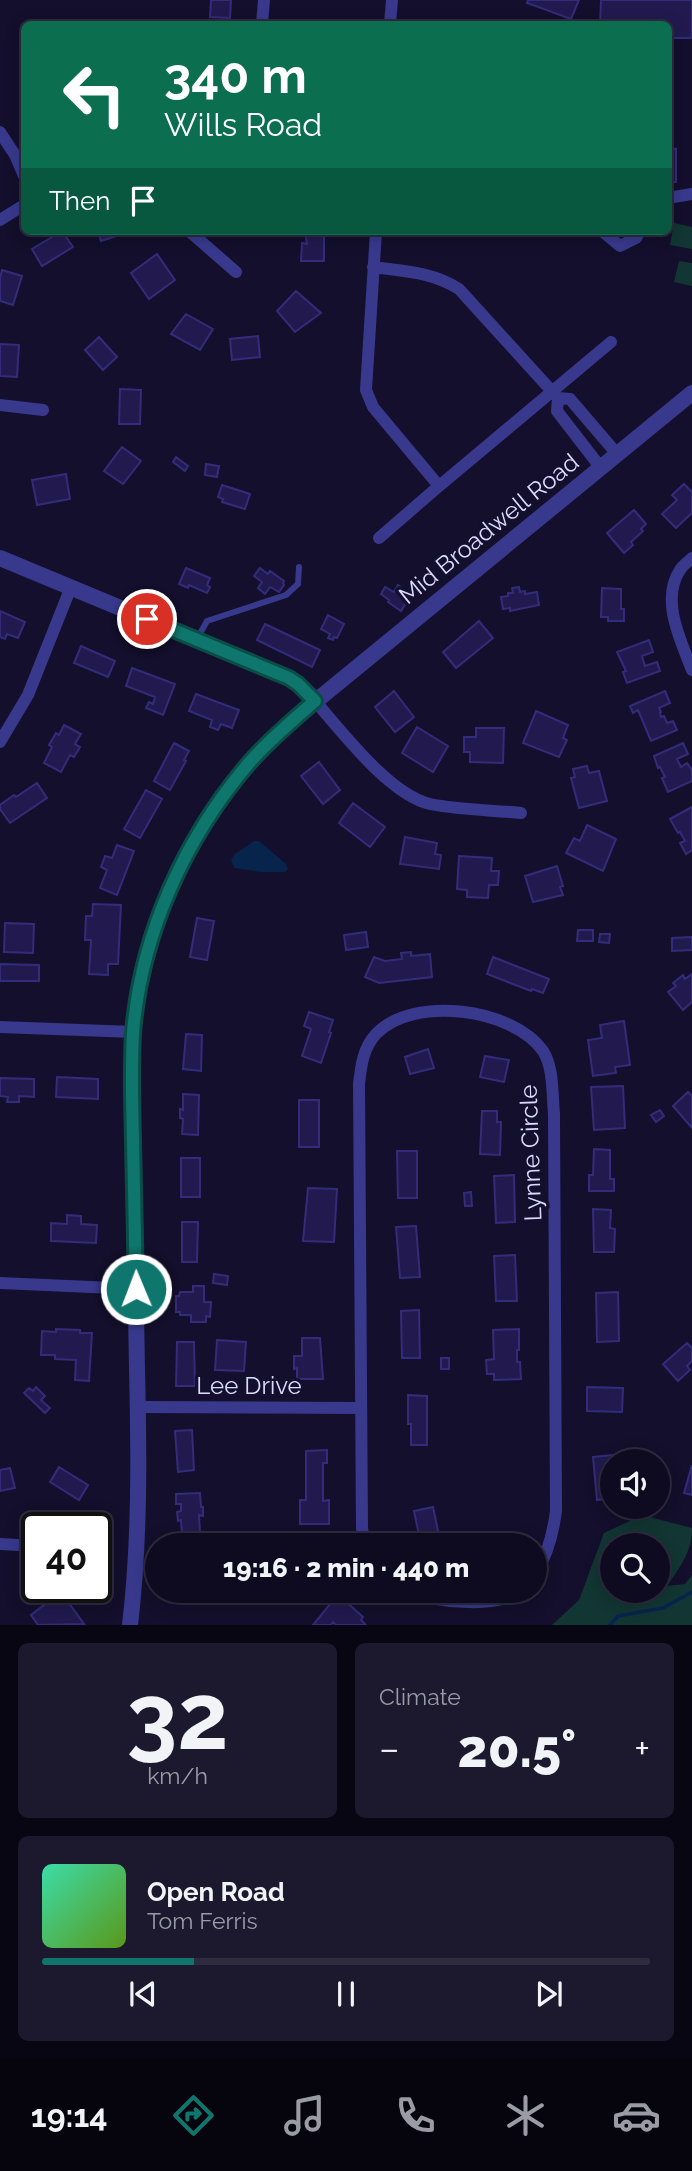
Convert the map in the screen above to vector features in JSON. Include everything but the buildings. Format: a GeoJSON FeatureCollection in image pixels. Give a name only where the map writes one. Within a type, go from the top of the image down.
{"type":"FeatureCollection","features":[{"type":"Feature","properties":{"kind":"street"},"geometry":{"type":"LineString","coordinates":[[262,21],[264,0]]}},
{"type":"Feature","properties":{"kind":"street"},"geometry":{"type":"LineString","coordinates":[[390,21],[392,0]]}},
{"type":"Feature","properties":{"kind":"street"},"geometry":{"type":"LineString","coordinates":[[0,132],[21,169]]}},
{"type":"Feature","properties":{"kind":"street"},"geometry":{"type":"LineString","coordinates":[[672,197],[692,194]]}},
{"type":"Feature","properties":{"kind":"street"},"geometry":{"type":"LineString","coordinates":[[0,220],[21,207]]}},
{"type":"Feature","properties":{"kind":"street"},"geometry":{"type":"LineString","coordinates":[[194,235],[236,272]]}},
{"type":"Feature","properties":{"kind":"street"},"geometry":{"type":"LineString","coordinates":[[376,235],[366,390],[373,407],[438,487]]}},
{"type":"Feature","properties":{"kind":"street"},"geometry":{"type":"LineString","coordinates":[[607,235],[620,246],[638,235]]}},
{"type":"Feature","properties":{"kind":"street"},"geometry":{"type":"LineString","coordinates":[[373,267],[423,274],[445,280],[459,289],[555,395],[570,399],[617,454]]}},
{"type":"Feature","properties":{"kind":"street"},"geometry":{"type":"LineString","coordinates":[[379,538],[438,487],[555,395],[611,342]]}},
{"type":"Feature","properties":{"kind":"street","name":"Mid Broadwell Road"},"geometry":{"type":"LineString","coordinates":[[130,1625],[138,1524],[132,1080],[134,1032],[141,982],[153,934],[171,887],[193,843],[219,801],[250,762],[283,728],[692,393]]}},
{"type":"Feature","properties":{"kind":"street"},"geometry":{"type":"LineString","coordinates":[[555,395],[557,411],[601,468]]}},
{"type":"Feature","properties":{"kind":"street"},"geometry":{"type":"LineString","coordinates":[[0,405],[43,410]]}},
{"type":"Feature","properties":{"kind":"street"},"geometry":{"type":"LineString","coordinates":[[0,558],[289,678],[315,701],[364,757],[396,786],[428,803],[521,813]]}},
{"type":"Feature","properties":{"kind":"street"},"geometry":{"type":"LineString","coordinates":[[692,558],[680,569],[671,593],[675,626],[692,670]]}},
{"type":"Feature","properties":{"kind":"street"},"geometry":{"type":"LineString","coordinates":[[0,742],[28,695],[71,587]]}},
{"type":"Feature","properties":{"kind":"street","name":"Lynne Circle"},"geometry":{"type":"LineString","coordinates":[[363,1533],[359,1084],[362,1061],[375,1035],[392,1023],[427,1012],[474,1013],[502,1020],[533,1040],[544,1053],[550,1070],[554,1114],[555,1511],[554,1531],[547,1551]]}},
{"type":"Feature","properties":{"kind":"street"},"geometry":{"type":"LineString","coordinates":[[0,1027],[134,1032]]}},
{"type":"Feature","properties":{"kind":"street"},"geometry":{"type":"LineString","coordinates":[[0,1283],[136,1289]]}},
{"type":"Feature","properties":{"kind":"street","name":"Lee Drive"},"geometry":{"type":"LineString","coordinates":[[138,1407],[361,1408]]}},
{"type":"Feature","properties":{"kind":"street"},"geometry":{"type":"LineString","coordinates":[[0,1544],[18,1545]]}},
{"type":"Feature","properties":{"kind":"lane"},"geometry":{"type":"LineString","coordinates":[[197,640],[207,621],[286,595],[298,584],[299,566]]}},
{"type":"Feature","properties":{"kind":"green space"},"geometry":{"type":"Polygon","coordinates":[[[674,223],[692,227],[692,249],[670,245],[674,223]]]}},
{"type":"Feature","properties":{"kind":"green space"},"geometry":{"type":"Polygon","coordinates":[[[679,261],[692,263],[692,286],[674,282],[679,261]]]}},
{"type":"Feature","properties":{"kind":"green space"},"geometry":{"type":"Polygon","coordinates":[[[634,1519],[657,1519],[692,1528],[688,1552],[670,1582],[670,1533],[604,1533],[634,1519]]]}},
{"type":"Feature","properties":{"kind":"green space"},"geometry":{"type":"Polygon","coordinates":[[[600,1544],[600,1603],[670,1603],[670,1586],[685,1584],[692,1575],[692,1625],[552,1625],[579,1600],[600,1544]]]}},
{"type":"Feature","properties":{"kind":"water"},"geometry":{"type":"Polygon","coordinates":[[[254,841],[259,841],[286,864],[288,869],[285,872],[261,872],[234,868],[231,860],[235,854],[254,841]]]}},
{"type":"Feature","properties":{"kind":"waterway"},"geometry":{"type":"LineString","coordinates":[[610,1625],[618,1616],[663,1608],[692,1592]]}},
{"type":"Feature","properties":{"kind":"route"},"geometry":{"type":"LineString","coordinates":[[136,1289],[132,1080],[134,1032],[141,982],[153,934],[171,887],[193,843],[219,801],[250,762],[283,728],[315,701],[289,678],[147,619]]}}]}
